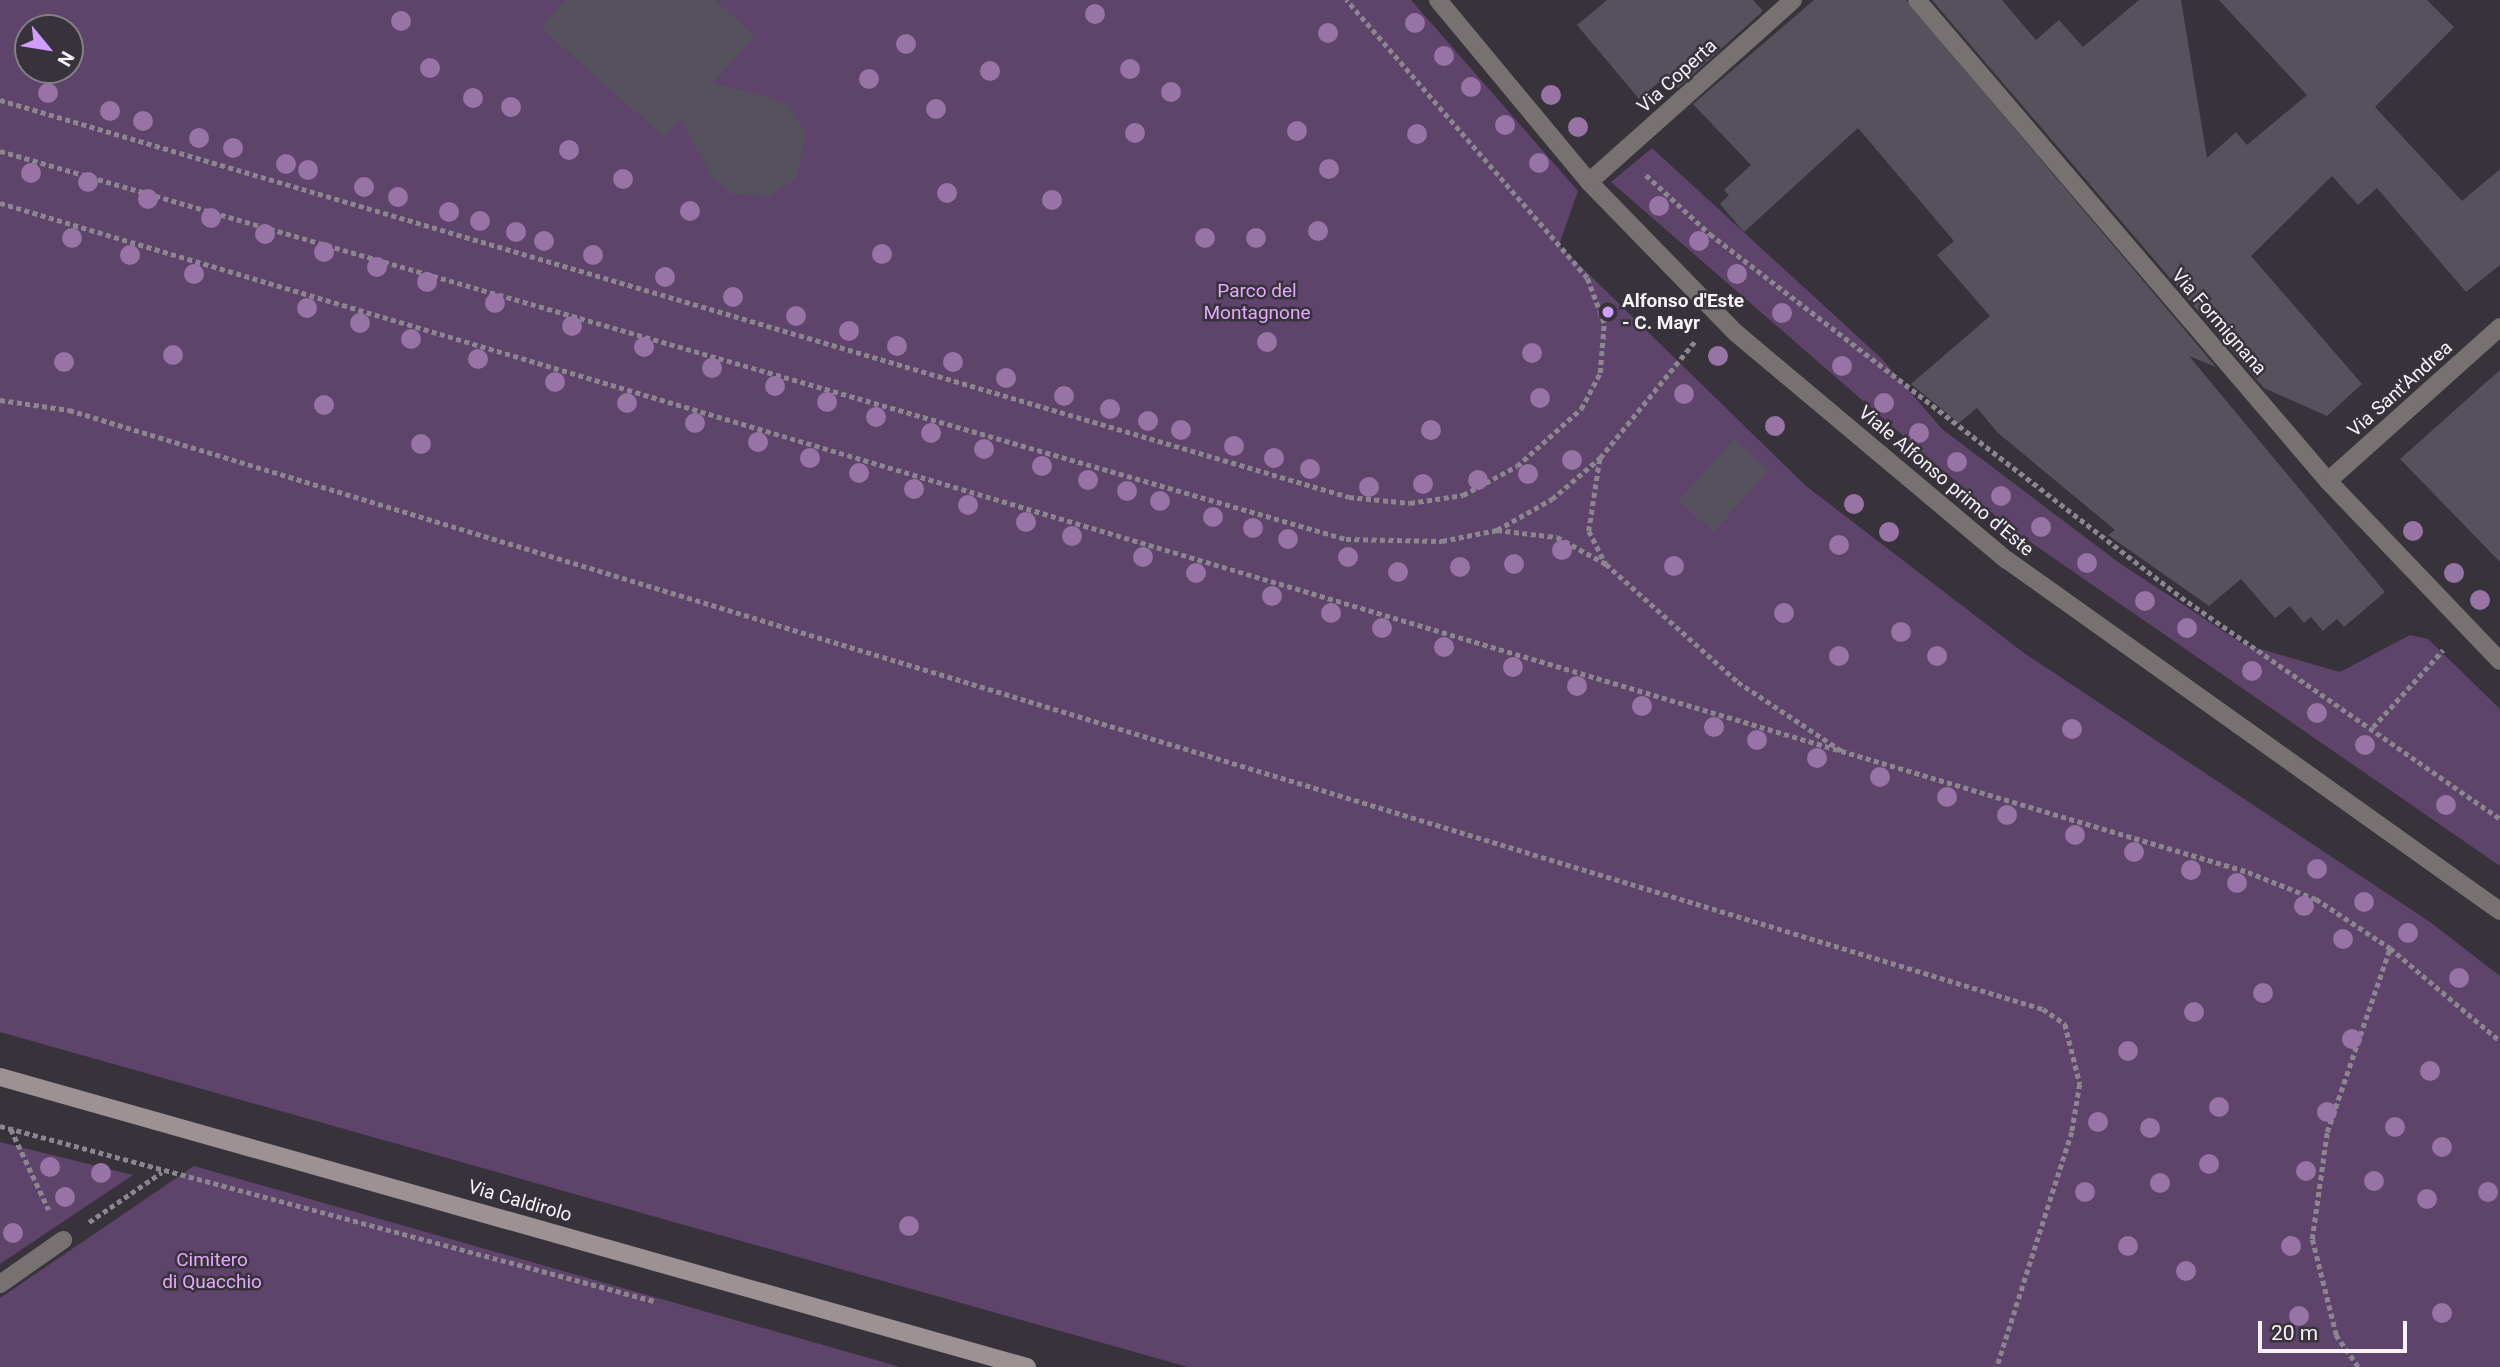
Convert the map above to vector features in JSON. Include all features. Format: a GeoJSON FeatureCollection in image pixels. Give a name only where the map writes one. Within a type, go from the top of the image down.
{"type":"FeatureCollection","features":[{"type":"Feature","properties":{"kind":"main road","name":"Via Caldirolo"},"geometry":{"type":"LineString","coordinates":[[0,1077],[1027,1367]]}},
{"type":"Feature","properties":{"kind":"street","name":"Viale Alfonso primo d'Este"},"geometry":{"type":"LineString","coordinates":[[1438,0],[1589,182],[1717,315],[2007,560],[2500,911]]}},
{"type":"Feature","properties":{"kind":"street","name":"Via Coperta"},"geometry":{"type":"LineString","coordinates":[[1589,182],[1793,0]]}},
{"type":"Feature","properties":{"kind":"street","name":"Via Formignana"},"geometry":{"type":"LineString","coordinates":[[1917,0],[2328,481],[2500,661]]}},
{"type":"Feature","properties":{"kind":"street","name":"Via Sant'Andrea"},"geometry":{"type":"LineString","coordinates":[[2328,481],[2500,327]]}},
{"type":"Feature","properties":{"kind":"street"},"geometry":{"type":"LineString","coordinates":[[0,1284],[63,1240]]}},
{"type":"Feature","properties":{"kind":"path"},"geometry":{"type":"LineString","coordinates":[[0,100],[1349,497],[1410,503],[1463,495],[1517,466],[1581,409],[1600,373],[1604,323],[1587,278],[1346,0]]}},
{"type":"Feature","properties":{"kind":"path"},"geometry":{"type":"LineString","coordinates":[[0,151],[1346,539],[1442,541],[1497,530],[1557,537],[1606,564],[1738,682],[1850,756]]}},
{"type":"Feature","properties":{"kind":"path"},"geometry":{"type":"LineString","coordinates":[[1622,153],[1710,234],[2181,597],[2373,727],[2500,819]]}},
{"type":"Feature","properties":{"kind":"path"},"geometry":{"type":"LineString","coordinates":[[0,203],[1850,756],[2249,872],[2316,899],[2390,947],[2500,1041]]}},
{"type":"Feature","properties":{"kind":"path"},"geometry":{"type":"LineString","coordinates":[[1497,530],[1552,499],[1600,458],[1717,315]]}},
{"type":"Feature","properties":{"kind":"path"},"geometry":{"type":"LineString","coordinates":[[0,400],[69,410],[2043,1009],[2065,1024],[2077,1049],[2080,1084],[2072,1132],[1997,1367]]}},
{"type":"Feature","properties":{"kind":"path"},"geometry":{"type":"LineString","coordinates":[[1600,458],[1589,531],[1606,564]]}},
{"type":"Feature","properties":{"kind":"path"},"geometry":{"type":"LineString","coordinates":[[2373,727],[2465,625]]}},
{"type":"Feature","properties":{"kind":"path"},"geometry":{"type":"LineString","coordinates":[[2358,1367],[2336,1335],[2312,1239],[2327,1132],[2390,947]]}},
{"type":"Feature","properties":{"kind":"path"},"geometry":{"type":"LineString","coordinates":[[0,1126],[162,1172],[660,1303]]}},
{"type":"Feature","properties":{"kind":"path"},"geometry":{"type":"LineString","coordinates":[[10,1128],[63,1240],[162,1172]]}},
{"type":"Feature","properties":{"kind":"green space","name":"Parco del Montagnone"},"geometry":{"type":"Polygon","coordinates":[[[0,0],[1411,0],[1578,191],[1559,245],[1806,486],[2024,653],[2430,922],[2500,976],[2500,1367],[1188,1367],[0,1032],[0,0]]]}},
{"type":"Feature","properties":{"kind":"green space"},"geometry":{"type":"Polygon","coordinates":[[[1652,148],[1881,358],[1942,429],[2118,562],[2243,644],[2340,672],[2410,635],[2428,639],[2500,709],[2500,866],[2007,526],[1611,182],[1652,148]]]}},
{"type":"Feature","properties":{"kind":"green space"},"geometry":{"type":"Polygon","coordinates":[[[0,1142],[133,1175],[0,1264],[0,1142]]]}},
{"type":"Feature","properties":{"kind":"green space","name":"Cimitero di Quacchio"},"geometry":{"type":"Polygon","coordinates":[[[194,1166],[900,1367],[0,1367],[0,1298],[194,1166]]]}},
{"type":"Feature","properties":{"kind":"building"},"geometry":{"type":"Polygon","coordinates":[[[565,0],[715,0],[755,36],[713,83],[788,103],[806,135],[796,178],[770,196],[732,194],[712,177],[681,119],[665,138],[541,28],[565,0]]]}},
{"type":"Feature","properties":{"kind":"building"},"geometry":{"type":"Polygon","coordinates":[[[1607,0],[1753,0],[1763,11],[1678,88],[1666,76],[1639,99],[1577,25],[1607,0]]]}},
{"type":"Feature","properties":{"kind":"building"},"geometry":{"type":"Polygon","coordinates":[[[1814,0],[1906,0],[2216,367],[2189,356],[2385,592],[2344,627],[2337,619],[2323,631],[2311,617],[2304,623],[2290,606],[2275,618],[2241,579],[2209,606],[2108,535],[2115,530],[1998,433],[1977,408],[1959,423],[1911,384],[1990,316],[1937,255],[1954,241],[1858,128],[1744,232],[1720,204],[1729,195],[1724,190],[1751,165],[1693,104],[1814,0]]]}},
{"type":"Feature","properties":{"kind":"building"},"geometry":{"type":"Polygon","coordinates":[[[1932,0],[2002,0],[2036,40],[2059,20],[2083,47],[2139,0],[2181,0],[2207,158],[2236,132],[2247,145],[2307,95],[2219,0],[2427,0],[2454,27],[2375,107],[2462,201],[2500,169],[2500,265],[2466,292],[2377,188],[2358,205],[2332,176],[2251,256],[2362,384],[2327,416],[2264,388],[1932,0]]]}},
{"type":"Feature","properties":{"kind":"building"},"geometry":{"type":"Polygon","coordinates":[[[2500,370],[2500,562],[2400,459],[2500,370]]]}},
{"type":"Feature","properties":{"kind":"building"},"geometry":{"type":"Polygon","coordinates":[[[1734,439],[1769,470],[1713,532],[1678,501],[1734,439]]]}},
{"type":"Feature","properties":{"kind":"place","name":"Alfonso d'Este - C. Mayr"},"geometry":{"type":"Point","coordinates":[1608,312]}}]}
